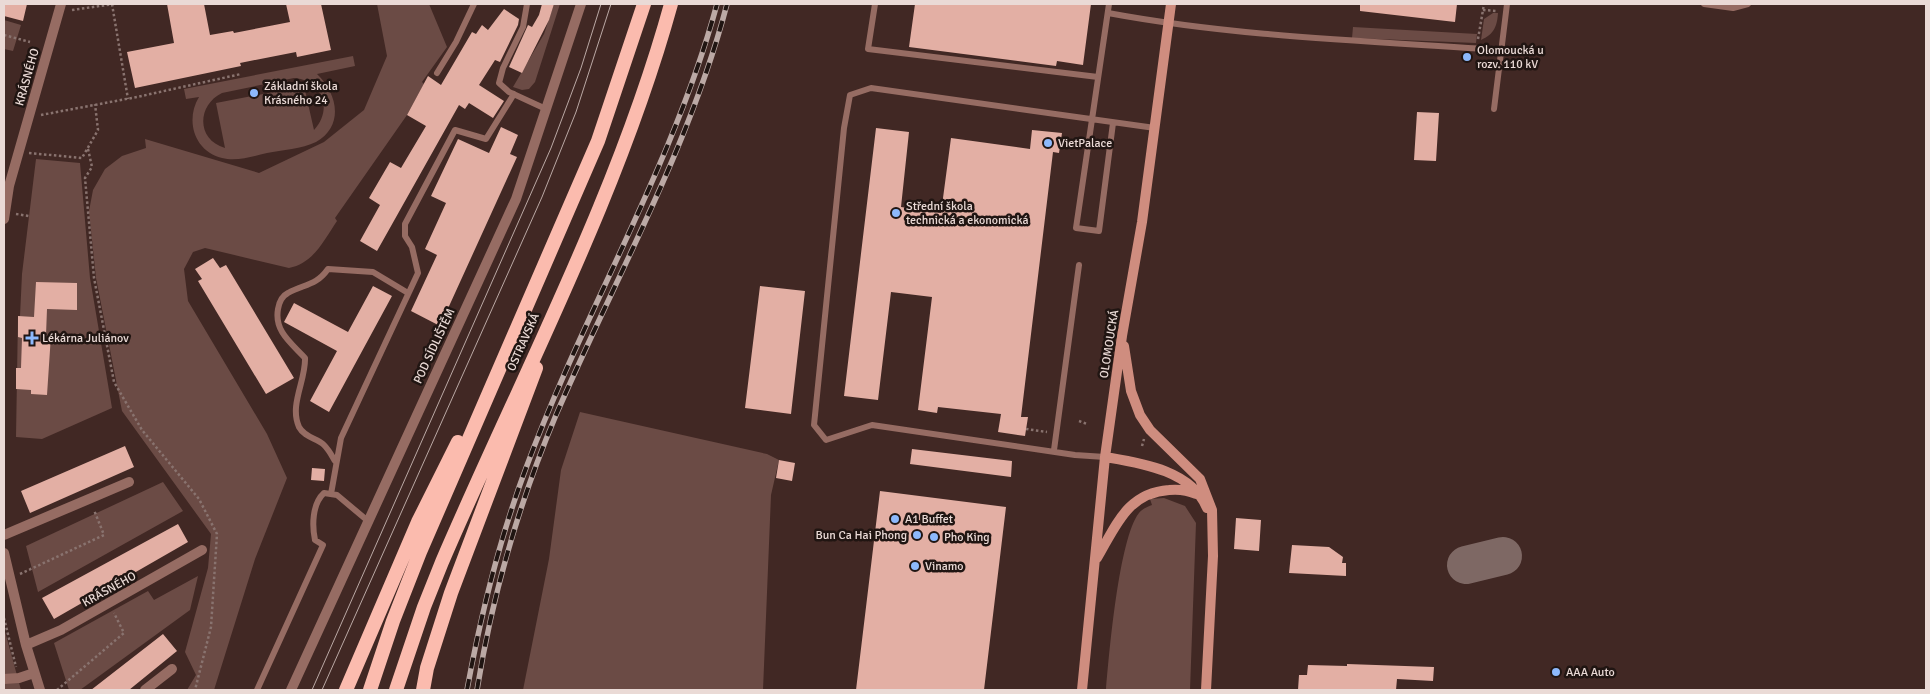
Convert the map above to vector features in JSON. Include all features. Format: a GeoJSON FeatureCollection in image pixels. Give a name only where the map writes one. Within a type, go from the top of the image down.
{"type":"FeatureCollection","features":[{"type":"Feature","properties":{"kind":"highway","name":"OSTRAVSKÁ"},"geometry":{"type":"LineString","coordinates":[[370,690],[409,578],[598,141],[644,4]]}},
{"type":"Feature","properties":{"kind":"highway","name":"OSTRAVSKÁ"},"geometry":{"type":"LineString","coordinates":[[396,690],[424,607],[442,562],[559,298],[632,122],[671,4]]}},
{"type":"Feature","properties":{"kind":"highway"},"geometry":{"type":"LineString","coordinates":[[423,690],[427,668],[451,593],[527,398],[559,298]]}},
{"type":"Feature","properties":{"kind":"highway"},"geometry":{"type":"LineString","coordinates":[[346,690],[418,522],[475,407],[499,370]]}},
{"type":"Feature","properties":{"kind":"main road","name":"OLOMOUCKÁ"},"geometry":{"type":"LineString","coordinates":[[1082,690],[1105,457],[1122,336],[1136,261],[1171,4]]}},
{"type":"Feature","properties":{"kind":"main road"},"geometry":{"type":"LineString","coordinates":[[1122,336],[1131,391],[1140,415],[1150,430],[1200,479],[1212,510],[1213,535],[1206,690]]}},
{"type":"Feature","properties":{"kind":"main road"},"geometry":{"type":"LineString","coordinates":[[1105,457],[1139,463],[1172,474],[1192,486],[1201,497],[1209,513],[1213,535]]}},
{"type":"Feature","properties":{"kind":"main road"},"geometry":{"type":"LineString","coordinates":[[1094,564],[1120,519],[1141,496],[1157,491],[1178,489],[1188,490],[1201,497]]}},
{"type":"Feature","properties":{"kind":"street","name":"KRÁSNÉHO"},"geometry":{"type":"LineString","coordinates":[[4,219],[6,185],[61,4]]}},
{"type":"Feature","properties":{"kind":"street","name":"POD SÍDLIŠTĚM"},"geometry":{"type":"LineString","coordinates":[[291,690],[516,199],[581,4]]}},
{"type":"Feature","properties":{"kind":"street"},"geometry":{"type":"LineString","coordinates":[[4,535],[129,482]]}},
{"type":"Feature","properties":{"kind":"street","name":"KRÁSNÉHO"},"geometry":{"type":"LineString","coordinates":[[26,645],[61,630],[202,550]]}},
{"type":"Feature","properties":{"kind":"street"},"geometry":{"type":"LineString","coordinates":[[4,553],[26,645],[40,690]]}},
{"type":"Feature","properties":{"kind":"street"},"geometry":{"type":"LineString","coordinates":[[145,690],[172,669]]}},
{"type":"Feature","properties":{"kind":"street"},"geometry":{"type":"LineString","coordinates":[[4,679],[19,678],[34,673]]}},
{"type":"Feature","properties":{"kind":"lane"},"geometry":{"type":"LineString","coordinates":[[437,74],[456,42],[474,4]]}},
{"type":"Feature","properties":{"kind":"lane"},"geometry":{"type":"LineString","coordinates":[[527,4],[523,27],[503,68],[499,83],[514,94],[546,109]]}},
{"type":"Feature","properties":{"kind":"lane"},"geometry":{"type":"LineString","coordinates":[[875,4],[868,49],[1098,77]]}},
{"type":"Feature","properties":{"kind":"lane"},"geometry":{"type":"LineString","coordinates":[[1109,4],[1076,228],[1099,231],[1113,123]]}},
{"type":"Feature","properties":{"kind":"lane"},"geometry":{"type":"LineString","coordinates":[[1494,109],[1507,4]]}},
{"type":"Feature","properties":{"kind":"lane"},"geometry":{"type":"LineString","coordinates":[[1704,4],[1733,8],[1748,4]]}},
{"type":"Feature","properties":{"kind":"lane"},"geometry":{"type":"LineString","coordinates":[[1108,13],[1168,25],[1220,31],[1501,50]]}},
{"type":"Feature","properties":{"kind":"lane"},"geometry":{"type":"LineString","coordinates":[[1105,457],[872,425],[826,440],[814,425],[844,128],[850,95],[871,88],[1155,128]]}},
{"type":"Feature","properties":{"kind":"lane"},"geometry":{"type":"LineString","coordinates":[[330,494],[335,462],[347,422],[418,273],[412,247],[404,236],[405,224],[454,130],[486,138],[514,94]]}},
{"type":"Feature","properties":{"kind":"lane"},"geometry":{"type":"LineString","coordinates":[[1054,450],[1079,265]]}},
{"type":"Feature","properties":{"kind":"lane"},"geometry":{"type":"LineString","coordinates":[[335,462],[323,444],[309,438],[299,427],[296,406],[306,371],[305,358],[279,330],[276,317],[279,302],[286,293],[318,282],[328,270],[373,272],[408,293]]}},
{"type":"Feature","properties":{"kind":"lane"},"geometry":{"type":"LineString","coordinates":[[257,690],[323,545],[315,540],[314,521],[320,498],[324,494],[337,495],[368,521]]}},
{"type":"Feature","properties":{"kind":"path"},"geometry":{"type":"LineString","coordinates":[[70,10],[113,4],[128,99]]}},
{"type":"Feature","properties":{"kind":"path"},"geometry":{"type":"LineString","coordinates":[[1478,41],[1484,4]]}},
{"type":"Feature","properties":{"kind":"path"},"geometry":{"type":"LineString","coordinates":[[1483,10],[1498,11]]}},
{"type":"Feature","properties":{"kind":"path"},"geometry":{"type":"LineString","coordinates":[[4,35],[30,42]]}},
{"type":"Feature","properties":{"kind":"path"},"geometry":{"type":"LineString","coordinates":[[40,115],[128,99],[241,74]]}},
{"type":"Feature","properties":{"kind":"path"},"geometry":{"type":"LineString","coordinates":[[29,154],[82,158],[98,130],[95,104]]}},
{"type":"Feature","properties":{"kind":"path"},"geometry":{"type":"LineString","coordinates":[[1060,144],[1078,146]]}},
{"type":"Feature","properties":{"kind":"path"},"geometry":{"type":"LineString","coordinates":[[88,148],[92,168],[85,178],[94,278],[114,382],[142,430],[199,499],[217,534],[211,627],[195,690]]}},
{"type":"Feature","properties":{"kind":"path"},"geometry":{"type":"LineString","coordinates":[[16,214],[29,216]]}},
{"type":"Feature","properties":{"kind":"path"},"geometry":{"type":"LineString","coordinates":[[1079,420],[1087,424]]}},
{"type":"Feature","properties":{"kind":"path"},"geometry":{"type":"LineString","coordinates":[[1026,429],[1049,432]]}},
{"type":"Feature","properties":{"kind":"path"},"geometry":{"type":"LineString","coordinates":[[20,574],[104,535],[90,499]]}},
{"type":"Feature","properties":{"kind":"path"},"geometry":{"type":"LineString","coordinates":[[57,690],[124,633],[116,616]]}},
{"type":"Feature","properties":{"kind":"path"},"geometry":{"type":"LineString","coordinates":[[4,618],[19,678]]}},
{"type":"Feature","properties":{"kind":"shaded area"},"geometry":{"type":"Polygon","coordinates":[[[377,4],[429,4],[447,47],[422,82],[424,84],[407,115],[335,218],[337,221],[323,243],[312,256],[298,265],[289,268],[205,248],[193,252],[184,269],[188,301],[267,434],[287,478],[255,559],[214,690],[187,690],[196,675],[185,652],[208,568],[211,534],[122,411],[96,278],[89,211],[93,190],[105,169],[122,156],[146,148],[145,139],[259,173],[324,142],[364,110],[387,56],[377,4]]]}},
{"type":"Feature","properties":{"kind":"shaded area"},"geometry":{"type":"Polygon","coordinates":[[[554,4],[560,4],[535,82],[529,89],[522,90],[513,87],[544,34],[554,4]]]}},
{"type":"Feature","properties":{"kind":"shaded area"},"geometry":{"type":"Polygon","coordinates":[[[1493,13],[1498,13],[1496,26],[1492,33],[1481,40],[1484,19],[1493,13]]]}},
{"type":"Feature","properties":{"kind":"shaded area"},"geometry":{"type":"Polygon","coordinates":[[[4,20],[21,25],[13,51],[4,49],[4,20]]]}},
{"type":"Feature","properties":{"kind":"shaded area"},"geometry":{"type":"Polygon","coordinates":[[[1353,27],[1477,34],[1476,43],[1352,38],[1353,27]]]}},
{"type":"Feature","properties":{"kind":"shaded area"},"geometry":{"type":"Polygon","coordinates":[[[353,56],[355,66],[317,74],[329,90],[335,109],[331,127],[325,135],[316,142],[305,146],[239,159],[222,158],[212,154],[199,142],[193,125],[193,115],[199,97],[186,99],[184,89],[353,56]],[[294,78],[222,93],[214,98],[204,114],[203,122],[209,138],[225,148],[216,103],[304,86],[314,130],[320,122],[324,105],[318,90],[304,80],[294,78]]]}},
{"type":"Feature","properties":{"kind":"shaded area"},"geometry":{"type":"Polygon","coordinates":[[[36,159],[80,163],[90,278],[112,408],[42,439],[16,437],[18,316],[20,316],[22,274],[36,159]]]}},
{"type":"Feature","properties":{"kind":"shaded area"},"geometry":{"type":"Polygon","coordinates":[[[580,412],[767,454],[779,460],[771,495],[763,690],[523,690],[549,559],[561,470],[580,412]]]}},
{"type":"Feature","properties":{"kind":"shaded area"},"geometry":{"type":"Polygon","coordinates":[[[163,482],[183,511],[38,592],[26,546],[163,482]]]}},
{"type":"Feature","properties":{"kind":"shaded area"},"geometry":{"type":"Polygon","coordinates":[[[1164,498],[1185,506],[1196,523],[1190,690],[1106,690],[1116,597],[1132,526],[1139,513],[1152,505],[1150,499],[1164,498]]]}},
{"type":"Feature","properties":{"kind":"shaded area"},"geometry":{"type":"Polygon","coordinates":[[[198,576],[190,610],[80,690],[69,690],[54,643],[148,591],[154,600],[198,576]]]}},
{"type":"Feature","properties":{"kind":"shaded area"},"geometry":{"type":"Polygon","coordinates":[[[4,628],[21,690],[4,690],[4,628]]]}},
{"type":"Feature","properties":{"kind":"building"},"geometry":{"type":"Polygon","coordinates":[[[4,4],[27,4],[23,21],[4,16],[4,4]]]}},
{"type":"Feature","properties":{"kind":"building"},"geometry":{"type":"Polygon","coordinates":[[[167,4],[204,4],[210,35],[233,31],[234,33],[290,22],[286,4],[321,4],[331,50],[297,57],[296,52],[240,63],[241,66],[135,88],[127,52],[174,43],[167,4]]]}},
{"type":"Feature","properties":{"kind":"building"},"geometry":{"type":"Polygon","coordinates":[[[542,4],[554,4],[549,20],[522,73],[509,67],[528,25],[532,27],[539,15],[542,4]]]}},
{"type":"Feature","properties":{"kind":"building"},"geometry":{"type":"Polygon","coordinates":[[[915,4],[1091,4],[1083,65],[1057,61],[1056,66],[909,47],[915,4]]]}},
{"type":"Feature","properties":{"kind":"building"},"geometry":{"type":"Polygon","coordinates":[[[1360,4],[1457,4],[1455,22],[1360,11],[1360,4]]]}},
{"type":"Feature","properties":{"kind":"building"},"geometry":{"type":"Polygon","coordinates":[[[504,9],[519,19],[518,25],[500,62],[495,60],[479,85],[504,101],[493,118],[469,103],[465,109],[459,105],[377,251],[360,241],[380,205],[369,198],[390,162],[401,168],[426,126],[407,115],[428,76],[441,85],[472,32],[476,34],[482,25],[488,30],[504,9]]]}},
{"type":"Feature","properties":{"kind":"building"},"geometry":{"type":"Polygon","coordinates":[[[1417,112],[1439,113],[1436,161],[1414,160],[1417,112]]]}},
{"type":"Feature","properties":{"kind":"building"},"geometry":{"type":"Polygon","coordinates":[[[501,127],[518,135],[510,154],[517,157],[440,326],[411,311],[437,255],[425,249],[446,203],[431,196],[458,139],[489,153],[501,127]]]}},
{"type":"Feature","properties":{"kind":"building"},"geometry":{"type":"Polygon","coordinates":[[[876,128],[909,132],[901,207],[941,213],[951,138],[1030,149],[1032,130],[1062,133],[1059,153],[1053,152],[1021,417],[1028,417],[1025,436],[998,432],[1001,414],[938,407],[937,413],[918,410],[932,297],[891,292],[878,400],[844,396],[876,128]]]}},
{"type":"Feature","properties":{"kind":"building"},"geometry":{"type":"Polygon","coordinates":[[[213,258],[220,268],[226,265],[294,378],[266,394],[198,281],[202,279],[195,269],[213,258]]]}},
{"type":"Feature","properties":{"kind":"building"},"geometry":{"type":"Polygon","coordinates":[[[36,282],[77,283],[77,310],[47,309],[46,335],[51,335],[47,395],[31,394],[31,390],[16,389],[16,368],[21,368],[22,338],[18,337],[18,316],[34,317],[36,282]]]}},
{"type":"Feature","properties":{"kind":"building"},"geometry":{"type":"Polygon","coordinates":[[[373,286],[392,296],[329,412],[310,401],[337,351],[284,322],[294,303],[348,332],[373,286]]]}},
{"type":"Feature","properties":{"kind":"building"},"geometry":{"type":"Polygon","coordinates":[[[760,286],[805,291],[791,414],[745,408],[760,286]]]}},
{"type":"Feature","properties":{"kind":"building"},"geometry":{"type":"Polygon","coordinates":[[[125,446],[134,467],[30,513],[21,491],[125,446]]]}},
{"type":"Feature","properties":{"kind":"building"},"geometry":{"type":"Polygon","coordinates":[[[912,449],[1012,461],[1011,477],[910,464],[912,449]]]}},
{"type":"Feature","properties":{"kind":"building"},"geometry":{"type":"Polygon","coordinates":[[[779,460],[795,463],[792,481],[776,478],[779,460]]]}},
{"type":"Feature","properties":{"kind":"building"},"geometry":{"type":"Polygon","coordinates":[[[312,468],[325,469],[324,481],[311,480],[312,468]]]}},
{"type":"Feature","properties":{"kind":"building"},"geometry":{"type":"Polygon","coordinates":[[[880,491],[1006,507],[984,690],[856,690],[880,491]]]}},
{"type":"Feature","properties":{"kind":"building"},"geometry":{"type":"Polygon","coordinates":[[[1236,518],[1261,520],[1259,551],[1234,549],[1236,518]]]}},
{"type":"Feature","properties":{"kind":"building"},"geometry":{"type":"Polygon","coordinates":[[[178,524],[188,542],[54,619],[42,598],[178,524]]]}},
{"type":"Feature","properties":{"kind":"building"},"geometry":{"type":"Polygon","coordinates":[[[1292,545],[1329,547],[1343,557],[1342,563],[1346,563],[1346,576],[1289,573],[1292,545]]]}},
{"type":"Feature","properties":{"kind":"building"},"geometry":{"type":"Polygon","coordinates":[[[163,634],[177,651],[129,690],[91,690],[163,634]]]}},
{"type":"Feature","properties":{"kind":"building"},"geometry":{"type":"Polygon","coordinates":[[[1347,664],[1434,667],[1433,681],[1397,679],[1396,690],[1298,690],[1299,675],[1307,675],[1308,665],[1347,666],[1347,664]]]}},
{"type":"Feature","properties":{"kind":"taxiway"},"geometry":{"type":"LineString","coordinates":[[1466,565],[1503,556]]}},
{"type":"Feature","properties":{"kind":"tram line"},"geometry":{"type":"LineString","coordinates":[[312,690],[551,148],[581,68],[601,4]]}},
{"type":"Feature","properties":{"kind":"tram line"},"geometry":{"type":"LineString","coordinates":[[322,690],[542,197],[576,112],[611,4]]}},
{"type":"Feature","properties":{"kind":"railway"},"geometry":{"type":"LineString","coordinates":[[467,690],[478,633],[507,522],[516,495],[574,352],[653,181],[677,123],[699,64],[717,4]]}},
{"type":"Feature","properties":{"kind":"railway"},"geometry":{"type":"LineString","coordinates":[[477,690],[490,620],[508,550],[530,482],[556,415],[672,162],[693,110],[727,4]]}},
{"type":"Feature","properties":{"kind":"place","name":"Olomoucká u rozv. 110 kV"},"geometry":{"type":"Point","coordinates":[1467,57]}},
{"type":"Feature","properties":{"kind":"place","name":"Základní škola Krásného 24"},"geometry":{"type":"Point","coordinates":[254,93]}},
{"type":"Feature","properties":{"kind":"place","name":"VietPalace"},"geometry":{"type":"Point","coordinates":[1048,143]}},
{"type":"Feature","properties":{"kind":"place","name":"Střední škola technická a ekonomická"},"geometry":{"type":"Point","coordinates":[896,213]}},
{"type":"Feature","properties":{"kind":"place","name":"Lékárna Juliánov"},"geometry":{"type":"Point","coordinates":[32,338]}},
{"type":"Feature","properties":{"kind":"place","name":"A1 Buffet"},"geometry":{"type":"Point","coordinates":[895,519]}},
{"type":"Feature","properties":{"kind":"place","name":"Bun Ca Hai Phong"},"geometry":{"type":"Point","coordinates":[917,535]}},
{"type":"Feature","properties":{"kind":"place","name":"Pho King"},"geometry":{"type":"Point","coordinates":[934,537]}},
{"type":"Feature","properties":{"kind":"place","name":"Vinamo"},"geometry":{"type":"Point","coordinates":[915,566]}},
{"type":"Feature","properties":{"kind":"place","name":"AAA Auto"},"geometry":{"type":"Point","coordinates":[1556,672]}}]}
